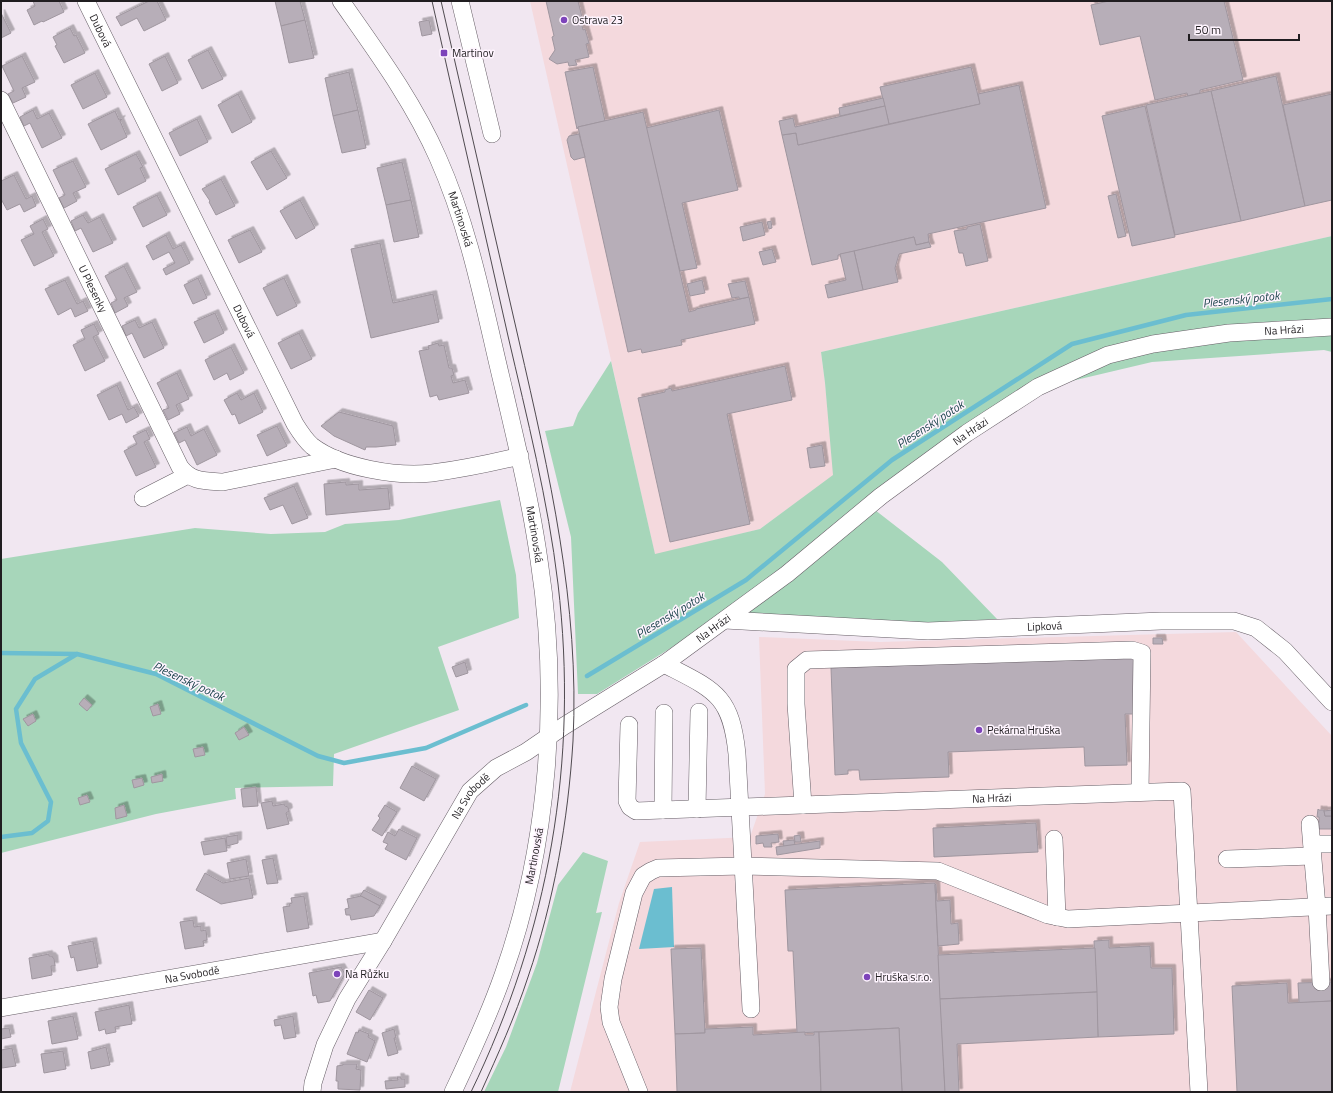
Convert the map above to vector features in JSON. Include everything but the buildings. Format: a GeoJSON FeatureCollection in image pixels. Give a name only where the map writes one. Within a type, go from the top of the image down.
{"type":"FeatureCollection","features":[{"type":"Feature","properties":{"kind":"street","name":"Dubová"},"geometry":{"type":"LineString","coordinates":[[86,1],[295,424],[304,438],[324,454],[355,466],[400,473],[424,473],[479,465],[520,456]]}},
{"type":"Feature","properties":{"kind":"street","name":"Martinovská"},"geometry":{"type":"LineString","coordinates":[[341,1],[399,84],[437,155],[451,188],[476,268],[520,456],[540,561],[546,620],[549,689],[548,736],[544,790],[535,852],[513,944],[504,973],[486,1020],[453,1092]]}},
{"type":"Feature","properties":{"kind":"street"},"geometry":{"type":"LineString","coordinates":[[460,1],[492,134]]}},
{"type":"Feature","properties":{"kind":"street","name":"U Plesenky"},"geometry":{"type":"LineString","coordinates":[[1,100],[180,467],[186,476]]}},
{"type":"Feature","properties":{"kind":"street","name":"Na Hrázi"},"geometry":{"type":"LineString","coordinates":[[548,736],[664,664],[788,574],[881,496],[960,437],[1038,387],[1108,355],[1153,344],[1229,333],[1332,327]]}},
{"type":"Feature","properties":{"kind":"street"},"geometry":{"type":"LineString","coordinates":[[143,498],[186,476],[204,481],[223,482],[336,459]]}},
{"type":"Feature","properties":{"kind":"street","name":"Lipková"},"geometry":{"type":"LineString","coordinates":[[725,620],[928,631],[1161,621],[1234,621],[1256,628],[1279,647],[1332,702]]}},
{"type":"Feature","properties":{"kind":"street"},"geometry":{"type":"LineString","coordinates":[[803,805],[796,704],[796,669],[807,660],[1132,650],[1142,653],[1140,792]]}},
{"type":"Feature","properties":{"kind":"street"},"geometry":{"type":"LineString","coordinates":[[664,664],[705,685],[715,694],[730,715],[736,739],[751,1009]]}},
{"type":"Feature","properties":{"kind":"street"},"geometry":{"type":"LineString","coordinates":[[697,809],[699,712]]}},
{"type":"Feature","properties":{"kind":"street"},"geometry":{"type":"LineString","coordinates":[[663,810],[664,713]]}},
{"type":"Feature","properties":{"kind":"street","name":"Na Hrázi"},"geometry":{"type":"LineString","coordinates":[[629,725],[627,800],[630,807],[636,810],[1182,791],[1189,913]]}},
{"type":"Feature","properties":{"kind":"street","name":"Na Svobodě"},"geometry":{"type":"LineString","coordinates":[[312,1092],[313,1083],[325,1045],[347,1000],[470,791],[496,768],[526,752],[548,736]]}},
{"type":"Feature","properties":{"kind":"street"},"geometry":{"type":"LineString","coordinates":[[1310,824],[1312,850],[1324,906],[1321,982]]}},
{"type":"Feature","properties":{"kind":"street"},"geometry":{"type":"LineString","coordinates":[[1054,839],[1057,918]]}},
{"type":"Feature","properties":{"kind":"street"},"geometry":{"type":"LineString","coordinates":[[1227,859],[1312,850],[1332,844]]}},
{"type":"Feature","properties":{"kind":"street"},"geometry":{"type":"LineString","coordinates":[[639,1092],[611,1022],[609,1007],[613,979],[634,893],[643,876],[651,870],[658,868],[743,866],[938,870],[1048,915],[1068,919],[1324,906]]}},
{"type":"Feature","properties":{"kind":"street"},"geometry":{"type":"LineString","coordinates":[[1189,913],[1199,1092]]}},
{"type":"Feature","properties":{"kind":"street","name":"Na Svobodě"},"geometry":{"type":"LineString","coordinates":[[1,1008],[382,942]]}},
{"type":"Feature","properties":{"kind":"shaded area"},"geometry":{"type":"Polygon","coordinates":[[[530,1],[1332,1],[1332,236],[821,352],[834,475],[760,529],[655,555],[530,1]]]}},
{"type":"Feature","properties":{"kind":"shaded area"},"geometry":{"type":"Polygon","coordinates":[[[1236,632],[1332,736],[1332,1092],[570,1092],[619,903],[640,842],[750,837],[765,794],[759,637],[880,642],[1236,632]]]}},
{"type":"Feature","properties":{"kind":"green space"},"geometry":{"type":"Polygon","coordinates":[[[1332,236],[1332,352],[1324,350],[1152,362],[1042,388],[875,510],[942,562],[997,619],[806,631],[727,613],[597,694],[578,694],[571,537],[545,431],[573,426],[578,413],[611,361],[655,554],[760,529],[833,475],[821,352],[1332,236]]]}},
{"type":"Feature","properties":{"kind":"green space"},"geometry":{"type":"Polygon","coordinates":[[[500,500],[516,575],[519,618],[438,647],[459,710],[334,754],[333,786],[235,788],[236,799],[156,814],[1,853],[1,559],[195,528],[271,534],[325,532],[345,524],[399,520],[500,500]]]}},
{"type":"Feature","properties":{"kind":"green space"},"geometry":{"type":"Polygon","coordinates":[[[583,852],[608,861],[596,913],[602,912],[558,1092],[484,1092],[506,1047],[537,963],[558,885],[583,852]]]}},
{"type":"Feature","properties":{"kind":"water"},"geometry":{"type":"Polygon","coordinates":[[[672,887],[674,947],[639,949],[654,889],[672,887]]]}},
{"type":"Feature","properties":{"kind":"waterway","name":"Plesenský potok"},"geometry":{"type":"LineString","coordinates":[[587,676],[746,580],[892,460],[1072,344],[1186,315],[1332,299]]}},
{"type":"Feature","properties":{"kind":"waterway"},"geometry":{"type":"LineString","coordinates":[[1,653],[77,654]]}},
{"type":"Feature","properties":{"kind":"waterway","name":"Plesenský potok"},"geometry":{"type":"LineString","coordinates":[[1,837],[32,833],[48,821],[51,802],[21,743],[16,709],[35,679],[77,654],[156,674],[318,756],[344,763],[426,748],[526,705]]}},
{"type":"Feature","properties":{"kind":"tram line"},"geometry":{"type":"LineString","coordinates":[[432,1],[543,490],[558,584],[563,650],[564,715],[560,780],[552,844],[538,907],[520,970],[498,1031],[471,1092]]}},
{"type":"Feature","properties":{"kind":"tram line"},"geometry":{"type":"LineString","coordinates":[[441,1],[530,390],[551,489],[567,589],[572,640],[574,690],[573,741],[568,801],[552,890],[537,948],[523,992],[481,1092]]}},
{"type":"Feature","properties":{"kind":"place","name":"Ostrava 23"},"geometry":{"type":"Point","coordinates":[564,20]}},
{"type":"Feature","properties":{"kind":"place","name":"Martinov"},"geometry":{"type":"Point","coordinates":[444,53]}},
{"type":"Feature","properties":{"kind":"place","name":"Pekárna Hruška"},"geometry":{"type":"Point","coordinates":[979,730]}},
{"type":"Feature","properties":{"kind":"place","name":"Na Růžku"},"geometry":{"type":"Point","coordinates":[337,974]}},
{"type":"Feature","properties":{"kind":"place","name":"Hruška s.r.o."},"geometry":{"type":"Point","coordinates":[867,977]}}]}
